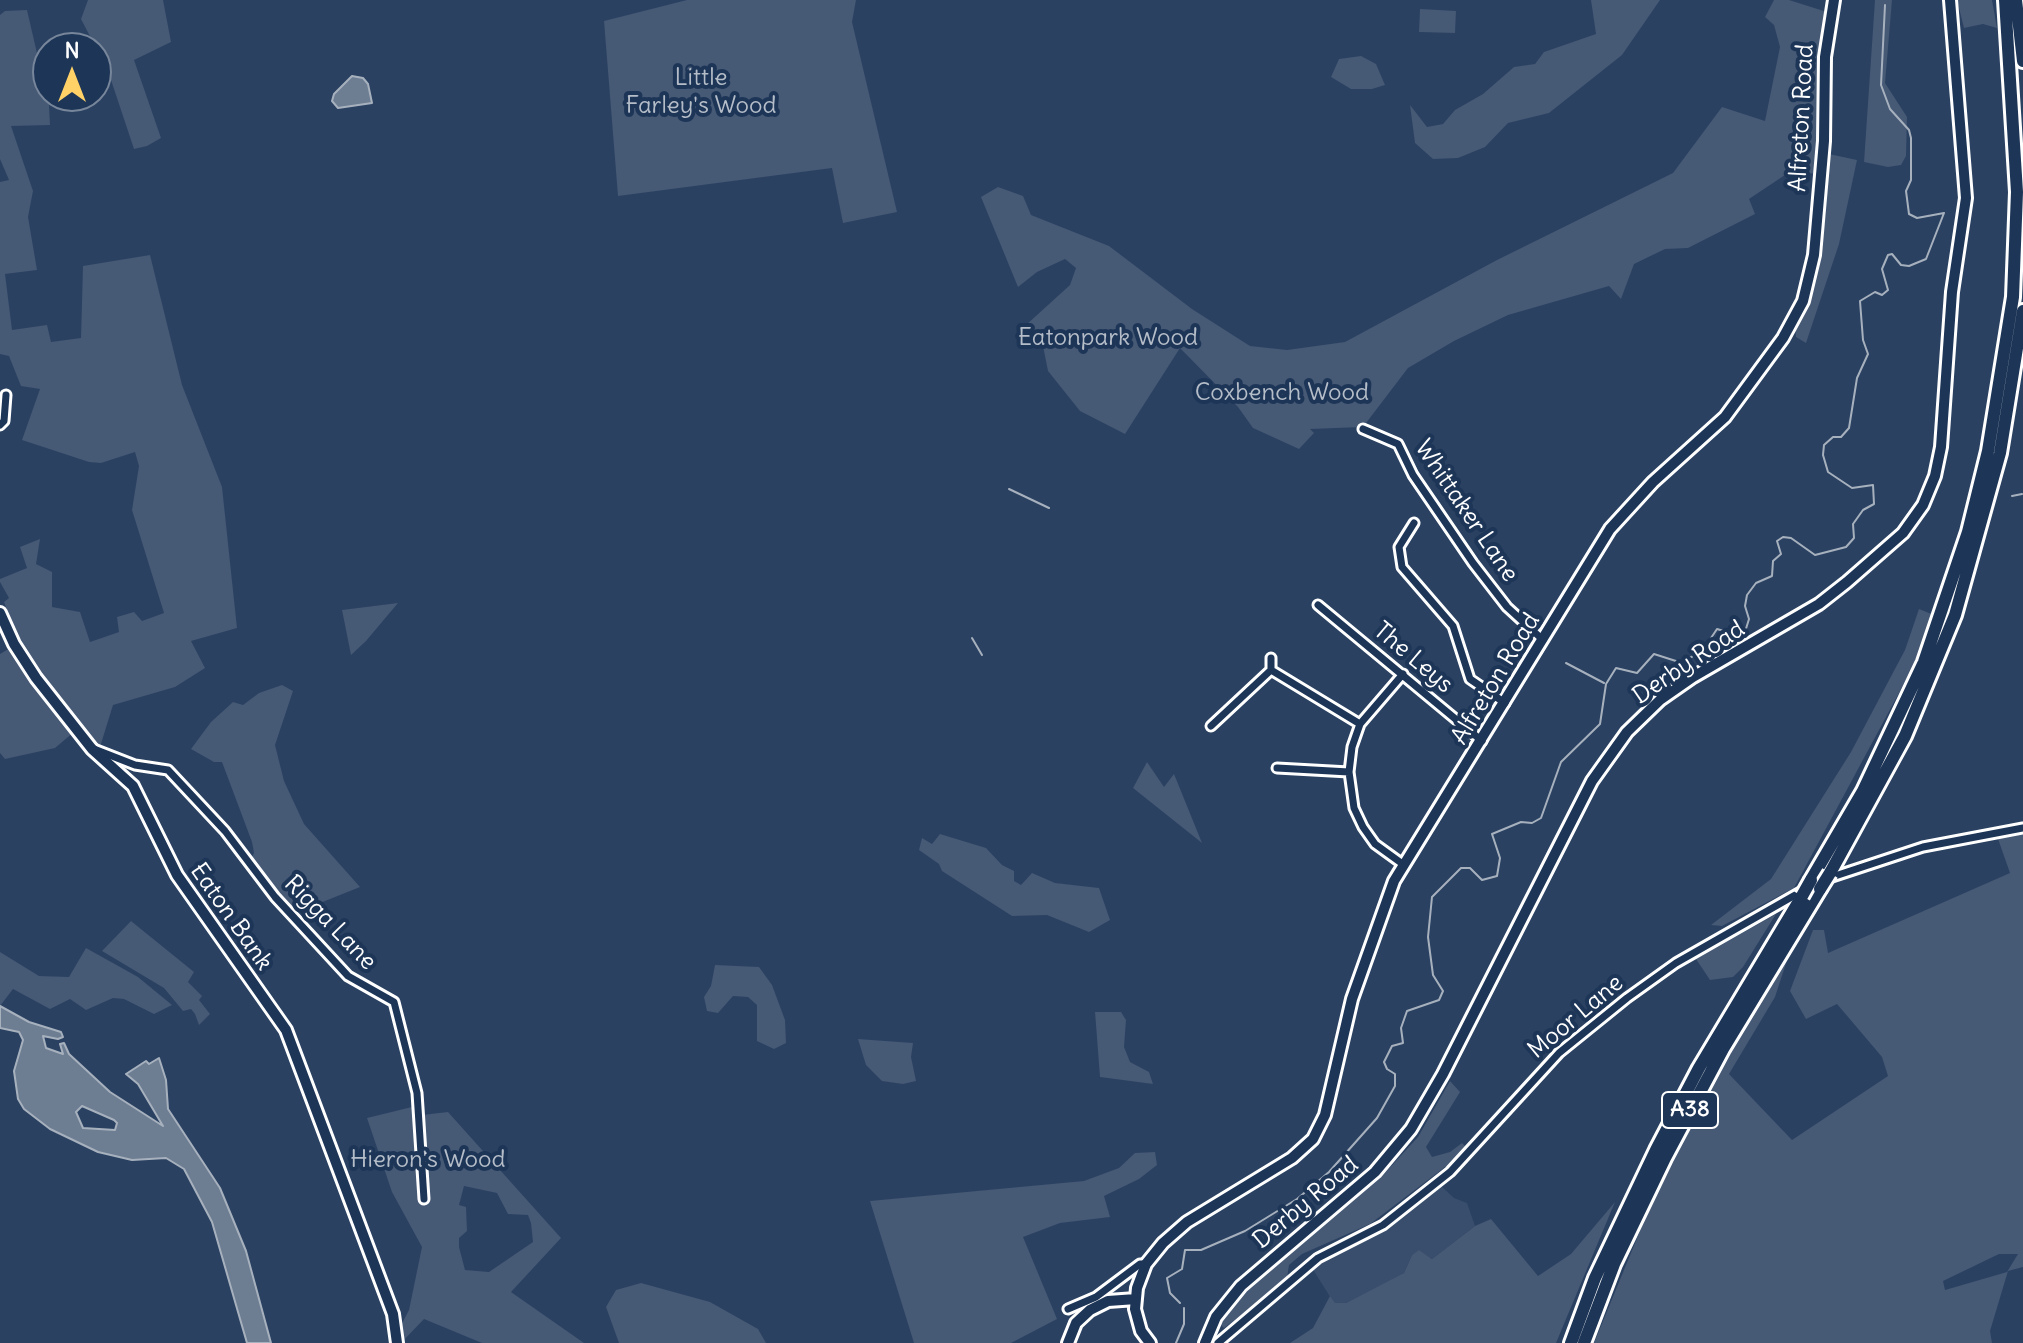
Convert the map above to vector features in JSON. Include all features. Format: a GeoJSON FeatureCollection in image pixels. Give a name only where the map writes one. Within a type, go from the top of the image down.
{"type":"FeatureCollection","features":[{"type":"Feature","properties":{"kind":"highway","name":"A38"},"geometry":{"type":"LineString","coordinates":[[1584,1343],[1614,1264],[1665,1158],[1816,884],[1863,791],[1924,662],[1968,532],[1988,451],[2013,297],[2017,192],[2005,0]]}},
{"type":"Feature","properties":{"kind":"highway"},"geometry":{"type":"LineString","coordinates":[[2016,0],[2023,61]]}},
{"type":"Feature","properties":{"kind":"highway","name":"A38"},"geometry":{"type":"LineString","coordinates":[[1571,1343],[1595,1278],[1699,1068],[1802,896],[1830,873],[1905,736],[1955,615],[2000,453],[2013,390],[2023,311]]}},
{"type":"Feature","properties":{"kind":"street","name":"Alfreton Road"},"geometry":{"type":"LineString","coordinates":[[1148,1341],[1138,1322],[1136,1299],[1146,1264],[1163,1243],[1187,1222],[1292,1158],[1313,1139],[1325,1115],[1352,999],[1370,942],[1404,865],[1506,704],[1610,529],[1653,482],[1725,417],[1783,338],[1803,301],[1814,255],[1824,141],[1825,57],[1834,0]]}},
{"type":"Feature","properties":{"kind":"street","name":"Derby Road"},"geometry":{"type":"LineString","coordinates":[[1205,1343],[1216,1317],[1241,1286],[1375,1172],[1411,1129],[1443,1074],[1592,781],[1627,732],[1671,692],[1808,610],[1847,582],[1903,533],[1923,505],[1935,476],[1941,447],[1952,292],[1966,198],[1950,0]]}},
{"type":"Feature","properties":{"kind":"street"},"geometry":{"type":"LineString","coordinates":[[0,425],[4,421],[6,395]]}},
{"type":"Feature","properties":{"kind":"street","name":"Whittaker Lane"},"geometry":{"type":"LineString","coordinates":[[1363,429],[1398,444],[1413,475],[1473,563],[1507,607],[1543,640]]}},
{"type":"Feature","properties":{"kind":"street"},"geometry":{"type":"LineString","coordinates":[[1414,523],[1399,547],[1402,567],[1453,626],[1470,679],[1506,704]]}},
{"type":"Feature","properties":{"kind":"street","name":"The Leys"},"geometry":{"type":"LineString","coordinates":[[1318,605],[1482,741]]}},
{"type":"Feature","properties":{"kind":"street","name":"Eaton Bank"},"geometry":{"type":"LineString","coordinates":[[0,613],[19,653],[92,749],[133,786],[177,875],[282,1022],[393,1314],[397,1343]]}},
{"type":"Feature","properties":{"kind":"street"},"geometry":{"type":"LineString","coordinates":[[1217,725],[1271,670],[1271,658]]}},
{"type":"Feature","properties":{"kind":"street"},"geometry":{"type":"LineString","coordinates":[[1271,670],[1360,724]]}},
{"type":"Feature","properties":{"kind":"street"},"geometry":{"type":"LineString","coordinates":[[1403,674],[1360,724],[1352,747],[1349,772],[1354,808],[1363,827],[1375,844],[1404,865]]}},
{"type":"Feature","properties":{"kind":"street","name":"Rigga Lane"},"geometry":{"type":"LineString","coordinates":[[92,749],[135,765],[168,770],[225,831],[275,897],[348,976],[394,1002],[417,1093],[424,1199]]}},
{"type":"Feature","properties":{"kind":"street"},"geometry":{"type":"LineString","coordinates":[[1277,768],[1349,772]]}},
{"type":"Feature","properties":{"kind":"street","name":"Moor Lane"},"geometry":{"type":"LineString","coordinates":[[1218,1343],[1318,1258],[1383,1225],[1450,1172],[1559,1053],[1676,963],[1790,897],[1839,874],[1923,847],[2023,828]]}},
{"type":"Feature","properties":{"kind":"street"},"geometry":{"type":"LineString","coordinates":[[1068,1309],[1096,1297],[1140,1264],[1146,1264]]}},
{"type":"Feature","properties":{"kind":"street"},"geometry":{"type":"LineString","coordinates":[[1068,1343],[1076,1323],[1090,1310],[1108,1301],[1136,1299]]}},
{"type":"Feature","properties":{"kind":"shaded area"},"geometry":{"type":"Polygon","coordinates":[[[352,76],[363,78],[368,84],[372,103],[338,108],[332,101],[334,94],[352,76]]]}},
{"type":"Feature","properties":{"kind":"shaded area"},"geometry":{"type":"Polygon","coordinates":[[[0,1006],[29,1022],[61,1032],[63,1037],[58,1039],[43,1036],[46,1048],[63,1054],[60,1044],[64,1043],[69,1054],[110,1092],[163,1126],[138,1084],[126,1074],[146,1061],[149,1064],[159,1058],[166,1080],[168,1109],[220,1188],[246,1251],[271,1343],[247,1343],[212,1222],[184,1169],[166,1158],[132,1160],[98,1152],[50,1129],[24,1109],[18,1099],[14,1071],[23,1040],[19,1032],[0,1028],[0,1006]],[[82,1106],[76,1112],[83,1128],[115,1130],[117,1123],[82,1106]]]}},
{"type":"Feature","properties":{"kind":"shaded area"},"geometry":{"type":"Polygon","coordinates":[[[1440,1185],[1454,1198],[1467,1203],[1475,1226],[1432,1259],[1419,1251],[1412,1255],[1404,1273],[1346,1303],[1334,1303],[1312,1268],[1378,1233],[1440,1185]]]}},
{"type":"Feature","properties":{"kind":"green space"},"geometry":{"type":"Polygon","coordinates":[[[88,0],[163,0],[171,42],[134,60],[161,138],[134,149],[112,83],[112,32],[88,32],[81,19],[88,0]]]}},
{"type":"Feature","properties":{"kind":"green space","name":"Little Farley's Wood"},"geometry":{"type":"Polygon","coordinates":[[[687,0],[856,0],[852,22],[897,212],[843,223],[832,168],[618,196],[604,21],[687,0]]]}},
{"type":"Feature","properties":{"kind":"green space"},"geometry":{"type":"Polygon","coordinates":[[[1591,0],[1660,0],[1622,55],[1549,113],[1508,123],[1485,147],[1458,158],[1433,159],[1415,143],[1410,105],[1427,127],[1443,124],[1455,110],[1483,94],[1514,67],[1535,64],[1544,52],[1596,34],[1591,0]]]}},
{"type":"Feature","properties":{"kind":"green space","name":"Coxbench Wood"},"geometry":{"type":"Polygon","coordinates":[[[1774,0],[1789,0],[1827,12],[1816,174],[1795,171],[1785,175],[1749,199],[1755,214],[1688,248],[1665,249],[1634,264],[1621,299],[1609,286],[1508,315],[1454,341],[1408,368],[1363,427],[1310,429],[1314,433],[1299,449],[1253,428],[1238,407],[1180,348],[1125,434],[1080,411],[1048,371],[1043,346],[1026,325],[1070,285],[1076,268],[1065,259],[1037,272],[1018,287],[981,197],[998,187],[1023,196],[1031,215],[1109,246],[1192,309],[1250,346],[1287,350],[1345,342],[1497,260],[1673,173],[1722,107],[1765,121],[1780,47],[1774,25],[1765,17],[1774,0]]]}},
{"type":"Feature","properties":{"kind":"green space"},"geometry":{"type":"Polygon","coordinates":[[[1875,0],[1892,0],[1885,83],[1907,117],[1906,156],[1901,165],[1888,167],[1864,162],[1875,0]]]}},
{"type":"Feature","properties":{"kind":"green space"},"geometry":{"type":"Polygon","coordinates":[[[1957,0],[1992,0],[1997,28],[1983,24],[1964,28],[1957,0]]]}},
{"type":"Feature","properties":{"kind":"green space"},"geometry":{"type":"Polygon","coordinates":[[[1420,9],[1456,11],[1455,33],[1419,32],[1420,9]]]}},
{"type":"Feature","properties":{"kind":"green space"},"geometry":{"type":"Polygon","coordinates":[[[27,10],[32,32],[32,112],[49,112],[50,125],[11,126],[33,191],[28,217],[37,270],[5,274],[12,330],[47,325],[51,342],[81,338],[83,266],[150,255],[182,385],[222,487],[237,628],[191,641],[205,668],[175,687],[113,705],[100,747],[29,658],[4,602],[9,598],[0,579],[27,568],[20,547],[40,539],[36,564],[52,572],[52,607],[80,612],[90,642],[119,632],[117,617],[134,612],[142,621],[164,613],[132,510],[139,466],[135,452],[101,463],[89,462],[22,440],[40,389],[21,386],[9,356],[0,354],[0,182],[9,180],[0,159],[0,15],[5,11],[27,10]]]}},
{"type":"Feature","properties":{"kind":"green space"},"geometry":{"type":"Polygon","coordinates":[[[1361,56],[1376,64],[1385,85],[1372,89],[1351,89],[1331,77],[1339,59],[1361,56]]]}},
{"type":"Feature","properties":{"kind":"green space"},"geometry":{"type":"Polygon","coordinates":[[[1829,154],[1857,160],[1839,244],[1806,343],[1796,337],[1795,328],[1804,310],[1818,259],[1826,213],[1829,154]]]}},
{"type":"Feature","properties":{"kind":"green space"},"geometry":{"type":"Polygon","coordinates":[[[398,603],[366,641],[351,655],[342,610],[398,603]]]}},
{"type":"Feature","properties":{"kind":"green space"},"geometry":{"type":"Polygon","coordinates":[[[1919,609],[1934,615],[1914,665],[1794,888],[1722,926],[1711,925],[1771,879],[1851,752],[1905,650],[1919,609]]]}},
{"type":"Feature","properties":{"kind":"green space"},"geometry":{"type":"Polygon","coordinates":[[[10,648],[74,732],[55,748],[5,759],[0,753],[0,654],[10,648]]]}},
{"type":"Feature","properties":{"kind":"green space"},"geometry":{"type":"Polygon","coordinates":[[[282,685],[293,691],[275,745],[284,781],[304,824],[360,887],[295,913],[250,861],[254,853],[252,842],[222,762],[214,762],[191,749],[211,722],[233,702],[243,705],[259,693],[282,685]]]}},
{"type":"Feature","properties":{"kind":"green space"},"geometry":{"type":"Polygon","coordinates":[[[1147,762],[1164,787],[1174,774],[1202,843],[1133,788],[1147,762]]]}},
{"type":"Feature","properties":{"kind":"green space"},"geometry":{"type":"Polygon","coordinates":[[[2023,831],[2023,1267],[2008,1271],[1990,1331],[1992,1343],[1594,1343],[1672,1153],[1718,1064],[1792,945],[1775,997],[1729,1074],[1792,1140],[1888,1076],[1882,1057],[1837,1004],[1806,1019],[1790,991],[1813,930],[1824,930],[1828,953],[2010,873],[1997,836],[2023,831]],[[1999,1254],[1943,1281],[1945,1290],[2007,1272],[2018,1254],[1999,1254]]]}},
{"type":"Feature","properties":{"kind":"green space"},"geometry":{"type":"Polygon","coordinates":[[[940,834],[986,848],[1002,865],[1014,871],[1014,881],[1021,885],[1032,873],[1055,883],[1099,888],[1110,920],[1089,932],[1047,915],[1012,916],[942,871],[939,864],[919,850],[922,838],[932,844],[940,834]]]}},
{"type":"Feature","properties":{"kind":"green space"},"geometry":{"type":"Polygon","coordinates":[[[1776,914],[1743,967],[1733,977],[1710,980],[1696,959],[1776,914]]]}},
{"type":"Feature","properties":{"kind":"green space"},"geometry":{"type":"Polygon","coordinates":[[[131,921],[194,972],[188,982],[202,996],[199,1000],[210,1014],[199,1025],[191,1009],[183,1011],[164,988],[102,951],[131,921]]]}},
{"type":"Feature","properties":{"kind":"green space"},"geometry":{"type":"Polygon","coordinates":[[[86,948],[138,977],[172,1005],[154,1014],[124,999],[113,998],[86,1010],[70,999],[50,1009],[13,989],[0,1006],[0,952],[39,976],[69,977],[86,948]]]}},
{"type":"Feature","properties":{"kind":"green space"},"geometry":{"type":"Polygon","coordinates":[[[715,965],[759,967],[772,985],[785,1020],[786,1043],[774,1049],[757,1041],[757,1005],[748,997],[733,996],[718,1013],[707,1011],[704,997],[711,986],[715,965]]]}},
{"type":"Feature","properties":{"kind":"green space"},"geometry":{"type":"Polygon","coordinates":[[[1095,1012],[1121,1012],[1126,1020],[1124,1047],[1130,1062],[1149,1072],[1153,1084],[1100,1077],[1095,1012]]]}},
{"type":"Feature","properties":{"kind":"green space"},"geometry":{"type":"Polygon","coordinates":[[[858,1039],[913,1043],[911,1057],[916,1081],[903,1084],[882,1081],[866,1065],[858,1039]]]}},
{"type":"Feature","properties":{"kind":"green space"},"geometry":{"type":"Polygon","coordinates":[[[1450,1081],[1460,1092],[1426,1147],[1432,1157],[1450,1152],[1462,1143],[1465,1146],[1453,1161],[1370,1224],[1302,1254],[1289,1265],[1287,1278],[1280,1286],[1224,1328],[1219,1323],[1246,1284],[1383,1175],[1418,1137],[1450,1081]]]}},
{"type":"Feature","properties":{"kind":"green space","name":"Hieron's Wood"},"geometry":{"type":"Polygon","coordinates":[[[420,1105],[422,1115],[448,1112],[561,1238],[511,1292],[584,1343],[482,1343],[424,1319],[401,1343],[399,1329],[409,1310],[422,1247],[392,1192],[367,1118],[420,1105]],[[464,1186],[459,1205],[466,1207],[467,1231],[459,1238],[459,1247],[465,1270],[489,1272],[533,1242],[528,1215],[508,1214],[497,1193],[464,1186]]]}},
{"type":"Feature","properties":{"kind":"green space"},"geometry":{"type":"Polygon","coordinates":[[[1155,1152],[1157,1165],[1139,1179],[1104,1196],[1110,1217],[1060,1223],[1023,1237],[1057,1319],[1011,1343],[914,1343],[870,1201],[1084,1181],[1119,1168],[1135,1153],[1155,1152]]]}},
{"type":"Feature","properties":{"kind":"green space"},"geometry":{"type":"Polygon","coordinates":[[[1615,1202],[1556,1343],[1290,1343],[1313,1328],[1330,1296],[1335,1303],[1346,1303],[1404,1273],[1412,1255],[1419,1250],[1432,1259],[1475,1226],[1491,1219],[1538,1276],[1571,1254],[1615,1202]]]}},
{"type":"Feature","properties":{"kind":"green space"},"geometry":{"type":"Polygon","coordinates":[[[641,1283],[710,1302],[758,1329],[766,1343],[619,1343],[606,1307],[616,1290],[641,1283]]]}},
{"type":"Feature","properties":{"kind":"waterway"},"geometry":{"type":"LineString","coordinates":[[1180,1303],[1170,1293],[1167,1278],[1182,1269],[1185,1250],[1201,1250],[1245,1231],[1297,1199],[1329,1172],[1377,1118],[1395,1086],[1395,1074],[1387,1069],[1384,1062],[1392,1046],[1403,1043],[1401,1028],[1407,1011],[1439,1000],[1443,991],[1433,975],[1428,937],[1432,897],[1461,868],[1470,868],[1482,880],[1497,876],[1500,858],[1492,834],[1521,822],[1532,823],[1541,818],[1561,762],[1600,724],[1606,684],[1616,668],[1637,673],[1654,654],[1679,662],[1701,653],[1717,629],[1734,634],[1745,632],[1749,619],[1745,606],[1747,595],[1756,583],[1772,576],[1773,561],[1781,554],[1777,541],[1783,537],[1791,538],[1815,555],[1846,547],[1854,538],[1853,524],[1863,510],[1874,504],[1873,485],[1852,488],[1828,472],[1823,455],[1824,445],[1833,437],[1841,437],[1849,428],[1857,378],[1868,354],[1863,340],[1860,301],[1875,292],[1882,295],[1888,290],[1882,269],[1888,255],[1892,254],[1901,265],[1909,266],[1926,259],[1944,213],[1917,218],[1909,214],[1906,191],[1911,180],[1911,138],[1909,130],[1890,109],[1881,85],[1885,5]]}},
{"type":"Feature","properties":{"kind":"waterway"},"geometry":{"type":"LineString","coordinates":[[1009,489],[1049,508]]}},
{"type":"Feature","properties":{"kind":"waterway"},"geometry":{"type":"LineString","coordinates":[[2012,496],[2022,494]]}},
{"type":"Feature","properties":{"kind":"waterway"},"geometry":{"type":"LineString","coordinates":[[972,638],[982,655]]}},
{"type":"Feature","properties":{"kind":"waterway"},"geometry":{"type":"LineString","coordinates":[[1566,663],[1604,683]]}},
{"type":"Feature","properties":{"kind":"waterway"},"geometry":{"type":"LineString","coordinates":[[1176,1343],[1184,1324],[1184,1308]]}},
{"type":"Feature","properties":{"kind":"park label","name":"Eatonpark Wood"},"geometry":{"type":"Point","coordinates":[1108,338]}}]}
